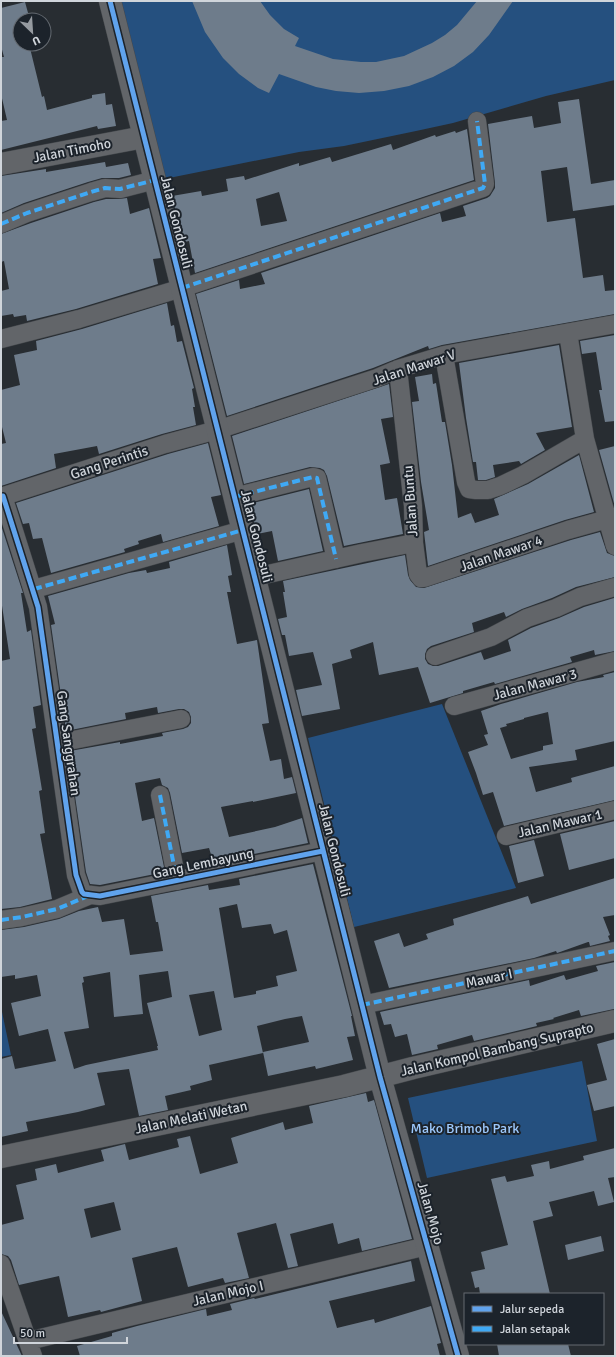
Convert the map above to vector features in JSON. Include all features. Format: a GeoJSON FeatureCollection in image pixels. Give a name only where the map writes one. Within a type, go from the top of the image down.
{"type":"FeatureCollection","features":[{"type":"Feature","properties":{"kind":"street","name":"Jalan Gondosuli"},"geometry":{"type":"LineString","coordinates":[[110,1],[380,1077]]}},
{"type":"Feature","properties":{"kind":"street"},"geometry":{"type":"LineString","coordinates":[[1,339],[79,319],[182,288],[483,188],[485,184],[477,122]]}},
{"type":"Feature","properties":{"kind":"street","name":"Jalan Timoho"},"geometry":{"type":"LineString","coordinates":[[1,164],[144,137]]}},
{"type":"Feature","properties":{"kind":"street"},"geometry":{"type":"LineString","coordinates":[[1,224],[26,213],[105,188],[120,189],[155,180]]}},
{"type":"Feature","properties":{"kind":"street","name":"Jalan Mawar V"},"geometry":{"type":"LineString","coordinates":[[218,430],[444,355],[615,324]]}},
{"type":"Feature","properties":{"kind":"street"},"geometry":{"type":"LineString","coordinates":[[568,333],[584,440],[611,518],[615,546]]}},
{"type":"Feature","properties":{"kind":"street"},"geometry":{"type":"LineString","coordinates":[[444,355],[466,482],[469,489],[488,490],[500,486],[523,475],[584,440]]}},
{"type":"Feature","properties":{"kind":"street","name":"Jalan Buntu"},"geometry":{"type":"LineString","coordinates":[[255,577],[336,558],[414,543],[412,506],[398,370]]}},
{"type":"Feature","properties":{"kind":"street","name":"Gang Perintis"},"geometry":{"type":"LineString","coordinates":[[2,497],[164,444],[218,430]]}},
{"type":"Feature","properties":{"kind":"street"},"geometry":{"type":"LineString","coordinates":[[234,497],[313,477],[317,478],[336,558]]}},
{"type":"Feature","properties":{"kind":"street","name":"Gang Sanggrahan"},"geometry":{"type":"LineString","coordinates":[[2,497],[34,589],[38,607],[76,875],[82,892],[88,896]]}},
{"type":"Feature","properties":{"kind":"street","name":"Jalan Mawar 4"},"geometry":{"type":"LineString","coordinates":[[414,543],[418,574],[421,578],[424,578],[568,530],[611,518]]}},
{"type":"Feature","properties":{"kind":"street"},"geometry":{"type":"LineString","coordinates":[[34,589],[243,530]]}},
{"type":"Feature","properties":{"kind":"street"},"geometry":{"type":"LineString","coordinates":[[435,656],[491,637],[527,618],[556,608],[580,597],[615,587]]}},
{"type":"Feature","properties":{"kind":"street","name":"Jalan Mawar 3"},"geometry":{"type":"LineString","coordinates":[[454,706],[615,661]]}},
{"type":"Feature","properties":{"kind":"street"},"geometry":{"type":"LineString","coordinates":[[58,744],[181,719]]}},
{"type":"Feature","properties":{"kind":"street"},"geometry":{"type":"LineString","coordinates":[[160,795],[177,881]]}},
{"type":"Feature","properties":{"kind":"street","name":"Jalan Mawar 1"},"geometry":{"type":"LineString","coordinates":[[506,836],[615,810]]}},
{"type":"Feature","properties":{"kind":"street","name":"Gang Lembayung"},"geometry":{"type":"LineString","coordinates":[[1,920],[57,909],[88,896],[100,896],[323,851]]}},
{"type":"Feature","properties":{"kind":"street","name":"Mawar I"},"geometry":{"type":"LineString","coordinates":[[362,1005],[615,951]]}},
{"type":"Feature","properties":{"kind":"street","name":"Jalan Kompol Bambang Suprapto"},"geometry":{"type":"LineString","coordinates":[[380,1077],[615,1021]]}},
{"type":"Feature","properties":{"kind":"street","name":"Jalan Melati Wetan"},"geometry":{"type":"LineString","coordinates":[[1,1157],[380,1077]]}},
{"type":"Feature","properties":{"kind":"street","name":"Jalan Mojo"},"geometry":{"type":"LineString","coordinates":[[380,1077],[458,1356]]}},
{"type":"Feature","properties":{"kind":"street","name":"Jalan Mojo I"},"geometry":{"type":"LineString","coordinates":[[30,1348],[427,1246]]}},
{"type":"Feature","properties":{"kind":"street"},"geometry":{"type":"LineString","coordinates":[[1,1264],[30,1348]]}},
{"type":"Feature","properties":{"kind":"green space"},"geometry":{"type":"Polygon","coordinates":[[[117,1],[615,1],[615,80],[546,96],[453,123],[344,146],[299,152],[164,179],[117,1]]]}},
{"type":"Feature","properties":{"kind":"green space"},"geometry":{"type":"Polygon","coordinates":[[[442,704],[516,888],[354,927],[308,738],[442,704]]]}},
{"type":"Feature","properties":{"kind":"green space"},"geometry":{"type":"Polygon","coordinates":[[[1,1007],[11,1055],[1,1057],[1,1007]]]}},
{"type":"Feature","properties":{"kind":"green space","name":"Mako Brimob Park"},"geometry":{"type":"Polygon","coordinates":[[[582,1061],[597,1141],[427,1178],[408,1098],[582,1061]]]}},
{"type":"Feature","properties":{"kind":"building"},"geometry":{"type":"Polygon","coordinates":[[[192,1],[260,1],[270,15],[284,29],[299,38],[295,46],[333,59],[376,62],[404,56],[432,43],[457,25],[477,1],[513,1],[489,35],[473,52],[454,66],[433,77],[409,86],[384,91],[359,93],[316,87],[279,74],[269,93],[258,88],[239,74],[223,58],[205,32],[192,1]]]}},
{"type":"Feature","properties":{"kind":"building"},"geometry":{"type":"Polygon","coordinates":[[[25,2],[28,12],[12,12],[12,52],[31,52],[42,97],[44,96],[47,110],[92,98],[92,95],[105,93],[106,105],[112,104],[116,126],[98,129],[97,126],[1,150],[1,121],[7,120],[1,94],[1,57],[4,57],[1,46],[1,8],[25,2]]]}},
{"type":"Feature","properties":{"kind":"building"},"geometry":{"type":"Polygon","coordinates":[[[579,99],[591,184],[615,180],[615,205],[573,211],[567,167],[541,171],[547,222],[575,218],[583,278],[603,275],[605,291],[615,290],[615,314],[442,345],[429,349],[428,346],[373,368],[227,416],[196,294],[239,280],[240,289],[265,284],[261,273],[440,213],[442,222],[466,216],[463,206],[487,198],[495,188],[488,124],[532,116],[534,128],[561,123],[558,102],[579,99]]]}},
{"type":"Feature","properties":{"kind":"building"},"geometry":{"type":"Polygon","coordinates":[[[467,129],[474,180],[195,273],[189,241],[184,242],[180,221],[178,222],[172,196],[201,191],[202,196],[228,191],[226,179],[244,176],[245,180],[299,163],[299,166],[330,157],[332,162],[391,144],[393,150],[435,135],[436,137],[455,131],[456,133],[467,129]],[[279,192],[256,199],[261,226],[287,221],[279,192]]]}},
{"type":"Feature","properties":{"kind":"building"},"geometry":{"type":"Polygon","coordinates":[[[105,162],[106,167],[128,163],[131,175],[119,178],[102,178],[88,182],[24,203],[1,213],[1,176],[46,169],[46,172],[105,162]]]}},
{"type":"Feature","properties":{"kind":"building"},"geometry":{"type":"Polygon","coordinates":[[[127,198],[130,214],[149,208],[161,258],[153,259],[158,284],[76,309],[27,321],[26,315],[14,317],[13,314],[1,316],[1,291],[9,289],[4,261],[1,262],[1,234],[94,202],[106,199],[127,198]]]}},
{"type":"Feature","properties":{"kind":"building"},"geometry":{"type":"Polygon","coordinates":[[[167,303],[171,326],[174,325],[177,342],[182,341],[194,388],[192,389],[196,425],[99,454],[97,446],[54,454],[56,468],[1,486],[1,444],[6,443],[1,423],[1,390],[20,385],[14,355],[37,350],[36,341],[82,329],[167,303]]]}},
{"type":"Feature","properties":{"kind":"building"},"geometry":{"type":"Polygon","coordinates":[[[615,335],[615,421],[605,422],[599,390],[602,390],[596,352],[582,354],[580,341],[615,335]]]}},
{"type":"Feature","properties":{"kind":"building"},"geometry":{"type":"Polygon","coordinates":[[[559,345],[572,427],[536,433],[545,450],[521,464],[519,461],[493,465],[495,477],[486,480],[478,480],[476,462],[473,462],[459,363],[559,345]]]}},
{"type":"Feature","properties":{"kind":"building"},"geometry":{"type":"Polygon","coordinates":[[[432,374],[433,384],[436,383],[442,422],[445,422],[458,518],[471,513],[475,523],[499,515],[494,499],[528,484],[579,455],[594,512],[565,520],[428,566],[424,532],[429,530],[421,482],[412,402],[419,401],[415,377],[432,374]]]}},
{"type":"Feature","properties":{"kind":"building"},"geometry":{"type":"Polygon","coordinates":[[[389,384],[393,417],[381,419],[390,463],[380,465],[385,500],[397,498],[403,534],[344,546],[327,476],[324,470],[320,468],[310,467],[244,484],[232,436],[389,384]]]}},
{"type":"Feature","properties":{"kind":"building"},"geometry":{"type":"Polygon","coordinates":[[[208,443],[221,495],[211,497],[219,526],[163,542],[161,534],[138,541],[139,544],[124,549],[125,552],[51,573],[42,538],[33,539],[29,523],[23,524],[16,503],[168,454],[208,443]]]}},
{"type":"Feature","properties":{"kind":"building"},"geometry":{"type":"Polygon","coordinates":[[[615,446],[615,507],[599,450],[615,446]]]}},
{"type":"Feature","properties":{"kind":"building"},"geometry":{"type":"Polygon","coordinates":[[[309,489],[323,551],[278,561],[272,531],[257,534],[249,504],[309,489]]]}},
{"type":"Feature","properties":{"kind":"building"},"geometry":{"type":"Polygon","coordinates":[[[1,525],[23,593],[21,593],[27,632],[31,630],[41,705],[33,707],[36,728],[32,729],[42,790],[39,791],[45,833],[40,834],[52,899],[20,907],[1,909],[1,661],[10,659],[1,599],[1,525]]]}},
{"type":"Feature","properties":{"kind":"building"},"geometry":{"type":"Polygon","coordinates":[[[600,532],[607,553],[615,556],[615,577],[576,587],[506,617],[504,612],[472,623],[474,632],[431,646],[427,649],[425,659],[428,664],[438,666],[481,652],[484,660],[511,651],[508,640],[531,628],[584,607],[614,598],[615,651],[595,655],[594,650],[570,657],[572,662],[495,684],[494,682],[430,703],[418,667],[379,675],[373,642],[350,650],[352,658],[332,664],[340,709],[302,716],[296,690],[322,685],[313,652],[289,656],[285,635],[282,635],[278,619],[287,617],[283,592],[285,592],[283,581],[405,555],[410,580],[416,587],[424,588],[600,532]]]}},
{"type":"Feature","properties":{"kind":"building"},"geometry":{"type":"Polygon","coordinates":[[[227,545],[232,575],[228,576],[231,592],[227,592],[237,644],[257,640],[269,723],[262,724],[270,761],[281,759],[284,779],[292,777],[296,793],[221,807],[229,837],[275,827],[302,818],[308,843],[235,858],[234,855],[213,861],[209,848],[182,853],[170,793],[168,788],[162,785],[160,778],[135,783],[142,821],[154,818],[165,872],[100,885],[90,884],[86,872],[74,789],[77,789],[70,751],[163,736],[162,733],[188,727],[191,723],[191,717],[189,712],[184,709],[158,713],[157,707],[125,713],[126,719],[66,731],[51,625],[55,624],[48,596],[129,573],[146,570],[147,573],[170,568],[169,562],[227,545]]]}},
{"type":"Feature","properties":{"kind":"building"},"geometry":{"type":"Polygon","coordinates":[[[615,672],[615,741],[575,750],[577,760],[529,767],[536,792],[572,782],[571,778],[615,766],[615,800],[504,826],[493,792],[483,795],[468,752],[488,745],[484,735],[488,734],[481,711],[577,682],[604,677],[603,675],[615,672]],[[548,712],[506,724],[507,726],[500,728],[511,759],[543,750],[543,746],[553,744],[548,712]]]}},
{"type":"Feature","properties":{"kind":"building"},"geometry":{"type":"Polygon","coordinates":[[[615,821],[615,858],[569,870],[560,834],[615,821]]]}},
{"type":"Feature","properties":{"kind":"building"},"geometry":{"type":"Polygon","coordinates":[[[534,840],[544,876],[518,883],[509,846],[534,840]]]}},
{"type":"Feature","properties":{"kind":"building"},"geometry":{"type":"Polygon","coordinates":[[[313,864],[352,1016],[355,1036],[347,1037],[353,1060],[316,1069],[315,1066],[268,1076],[263,1052],[309,1042],[302,1016],[285,1019],[257,1026],[263,1053],[209,1065],[212,1080],[190,1086],[191,1090],[165,1096],[168,1110],[139,1116],[129,1069],[97,1073],[105,1105],[26,1122],[28,1131],[1,1137],[1,1059],[12,1056],[15,1069],[56,1061],[48,1029],[19,1036],[11,1003],[41,996],[37,975],[15,979],[15,975],[1,977],[1,930],[24,927],[59,919],[79,911],[98,907],[102,922],[124,919],[130,955],[163,951],[158,922],[156,922],[151,896],[208,885],[209,890],[240,885],[239,879],[313,864]],[[237,904],[219,908],[234,998],[256,994],[256,991],[278,986],[276,976],[297,971],[287,930],[274,934],[271,924],[242,928],[237,904]],[[168,971],[139,975],[143,1014],[114,1017],[110,972],[83,977],[84,982],[82,983],[89,1028],[64,1032],[74,1069],[86,1065],[158,1050],[147,1003],[172,997],[168,971]],[[214,991],[189,995],[199,1036],[222,1030],[214,991]]]}},
{"type":"Feature","properties":{"kind":"building"},"geometry":{"type":"Polygon","coordinates":[[[615,878],[615,915],[603,917],[610,935],[608,936],[610,941],[590,946],[588,942],[557,953],[556,951],[534,958],[389,988],[374,941],[399,933],[404,947],[428,939],[426,934],[454,925],[453,919],[528,896],[531,904],[615,878]]]}},
{"type":"Feature","properties":{"kind":"building"},"geometry":{"type":"Polygon","coordinates":[[[615,962],[614,1009],[581,1016],[579,1010],[553,1018],[554,1019],[536,1023],[537,1026],[474,1041],[472,1035],[437,1045],[438,1049],[412,1055],[407,1034],[395,1037],[391,1024],[384,1025],[380,1012],[529,980],[530,986],[564,975],[566,980],[598,971],[596,966],[615,962]]]}},
{"type":"Feature","properties":{"kind":"building"},"geometry":{"type":"Polygon","coordinates":[[[615,1039],[615,1106],[594,1111],[587,1085],[607,1080],[597,1044],[615,1039]]]}},
{"type":"Feature","properties":{"kind":"building"},"geometry":{"type":"Polygon","coordinates":[[[366,1093],[368,1102],[374,1100],[412,1239],[362,1251],[359,1238],[338,1244],[333,1223],[290,1234],[298,1266],[288,1268],[276,1223],[237,1233],[249,1278],[225,1283],[223,1278],[188,1287],[177,1247],[132,1258],[142,1301],[101,1312],[100,1310],[68,1317],[59,1276],[19,1285],[11,1260],[8,1256],[1,1254],[1,1225],[24,1219],[16,1185],[37,1180],[35,1169],[56,1164],[58,1173],[104,1161],[101,1150],[125,1144],[129,1160],[179,1147],[177,1139],[190,1136],[200,1174],[238,1163],[231,1138],[283,1122],[285,1130],[313,1123],[309,1106],[366,1093]],[[114,1202],[84,1209],[91,1238],[121,1230],[114,1202]]]}},
{"type":"Feature","properties":{"kind":"building"},"geometry":{"type":"Polygon","coordinates":[[[615,1148],[615,1177],[608,1178],[614,1202],[598,1206],[594,1191],[549,1202],[553,1216],[533,1221],[550,1293],[480,1293],[479,1287],[475,1288],[471,1272],[485,1269],[481,1252],[508,1245],[491,1179],[505,1176],[507,1182],[534,1176],[531,1165],[549,1161],[550,1169],[584,1160],[583,1156],[615,1148]]]}},
{"type":"Feature","properties":{"kind":"building"},"geometry":{"type":"Polygon","coordinates":[[[601,1236],[604,1251],[568,1260],[565,1245],[601,1236]]]}},
{"type":"Feature","properties":{"kind":"building"},"geometry":{"type":"Polygon","coordinates":[[[411,1261],[415,1281],[329,1301],[337,1328],[374,1319],[375,1323],[431,1306],[441,1343],[437,1344],[440,1356],[80,1356],[77,1346],[112,1336],[112,1333],[137,1326],[206,1309],[207,1316],[232,1310],[230,1304],[411,1261]]]}},
{"type":"Feature","properties":{"kind":"building"},"geometry":{"type":"Polygon","coordinates":[[[1,1311],[21,1354],[22,1356],[1,1356],[1,1311]]]}},
{"type":"Feature","properties":{"kind":"building"},"geometry":{"type":"Polygon","coordinates":[[[497,1345],[568,1345],[571,1356],[499,1356],[497,1345]]]}},
{"type":"Feature","properties":{"kind":"marked path"},"geometry":{"type":"LineString","coordinates":[[182,288],[483,188],[485,184],[477,121]]}},
{"type":"Feature","properties":{"kind":"marked path"},"geometry":{"type":"LineString","coordinates":[[1,224],[27,213],[91,192],[105,188],[120,189],[155,180]]}},
{"type":"Feature","properties":{"kind":"marked path"},"geometry":{"type":"LineString","coordinates":[[234,497],[313,477],[317,478],[336,559]]}},
{"type":"Feature","properties":{"kind":"marked path"},"geometry":{"type":"LineString","coordinates":[[34,589],[243,530]]}},
{"type":"Feature","properties":{"kind":"marked path"},"geometry":{"type":"LineString","coordinates":[[160,795],[177,881]]}},
{"type":"Feature","properties":{"kind":"marked path"},"geometry":{"type":"LineString","coordinates":[[1,920],[57,909],[88,896]]}},
{"type":"Feature","properties":{"kind":"marked path"},"geometry":{"type":"LineString","coordinates":[[362,1005],[615,951]]}},
{"type":"Feature","properties":{"kind":"cycle path"},"geometry":{"type":"LineString","coordinates":[[110,1],[380,1077],[458,1356]]}},
{"type":"Feature","properties":{"kind":"cycle path"},"geometry":{"type":"LineString","coordinates":[[3,496],[38,607],[76,875],[82,892],[84,894],[100,896],[323,851]]}}]}
